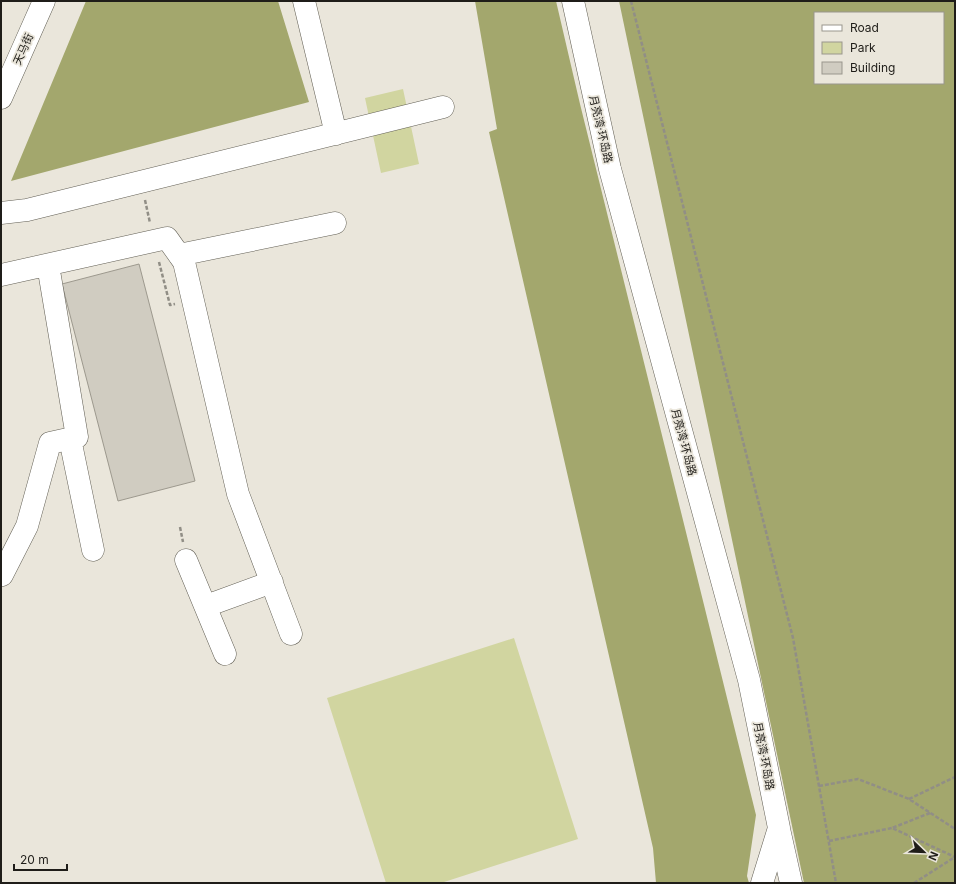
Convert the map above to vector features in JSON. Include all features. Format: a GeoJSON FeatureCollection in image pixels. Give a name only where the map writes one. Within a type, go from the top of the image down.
{"type":"FeatureCollection","features":[{"type":"Feature","properties":{"kind":"street","name":"天马街"},"geometry":{"type":"LineString","coordinates":[[1,98],[44,1]]}},
{"type":"Feature","properties":{"kind":"street"},"geometry":{"type":"LineString","coordinates":[[304,1],[336,134]]}},
{"type":"Feature","properties":{"kind":"street","name":"月亮湾·环岛路"},"geometry":{"type":"LineString","coordinates":[[573,1],[610,169],[749,680],[778,828],[762,883]]}},
{"type":"Feature","properties":{"kind":"street"},"geometry":{"type":"LineString","coordinates":[[1,213],[27,210],[443,107]]}},
{"type":"Feature","properties":{"kind":"street"},"geometry":{"type":"LineString","coordinates":[[179,255],[336,223]]}},
{"type":"Feature","properties":{"kind":"street"},"geometry":{"type":"LineString","coordinates":[[1,275],[167,238],[184,262],[238,494],[291,634]]}},
{"type":"Feature","properties":{"kind":"street"},"geometry":{"type":"LineString","coordinates":[[2,575],[27,526],[50,443],[77,437],[48,265]]}},
{"type":"Feature","properties":{"kind":"street"},"geometry":{"type":"LineString","coordinates":[[70,439],[93,550]]}},
{"type":"Feature","properties":{"kind":"street"},"geometry":{"type":"LineString","coordinates":[[186,560],[226,654]]}},
{"type":"Feature","properties":{"kind":"street"},"geometry":{"type":"LineString","coordinates":[[206,606],[272,582]]}},
{"type":"Feature","properties":{"kind":"street"},"geometry":{"type":"LineString","coordinates":[[778,828],[791,883]]}},
{"type":"Feature","properties":{"kind":"path"},"geometry":{"type":"LineString","coordinates":[[631,1],[793,638],[836,883]]}},
{"type":"Feature","properties":{"kind":"path"},"geometry":{"type":"LineString","coordinates":[[910,800],[955,777]]}},
{"type":"Feature","properties":{"kind":"path"},"geometry":{"type":"LineString","coordinates":[[819,786],[858,779],[910,800],[955,829]]}},
{"type":"Feature","properties":{"kind":"path"},"geometry":{"type":"LineString","coordinates":[[829,841],[892,828],[931,813]]}},
{"type":"Feature","properties":{"kind":"path"},"geometry":{"type":"LineString","coordinates":[[892,828],[955,857]]}},
{"type":"Feature","properties":{"kind":"path"},"geometry":{"type":"LineString","coordinates":[[914,883],[955,857]]}},
{"type":"Feature","properties":{"kind":"green space"},"geometry":{"type":"Polygon","coordinates":[[[86,1],[278,1],[309,102],[11,181],[86,1]]]}},
{"type":"Feature","properties":{"kind":"green space"},"geometry":{"type":"Polygon","coordinates":[[[475,1],[556,1],[580,104],[756,815],[747,876],[749,883],[656,883],[653,848],[489,132],[497,129],[475,1]]]}},
{"type":"Feature","properties":{"kind":"green space"},"geometry":{"type":"Polygon","coordinates":[[[619,1],[955,1],[955,883],[804,883],[619,1]]]}},
{"type":"Feature","properties":{"kind":"green space"},"geometry":{"type":"Polygon","coordinates":[[[403,89],[419,164],[381,173],[365,98],[403,89]]]}},
{"type":"Feature","properties":{"kind":"green space"},"geometry":{"type":"Polygon","coordinates":[[[514,638],[578,839],[441,883],[386,883],[327,698],[514,638]]]}},
{"type":"Feature","properties":{"kind":"building"},"geometry":{"type":"Polygon","coordinates":[[[139,264],[195,481],[118,501],[62,284],[139,264]]]}}]}
